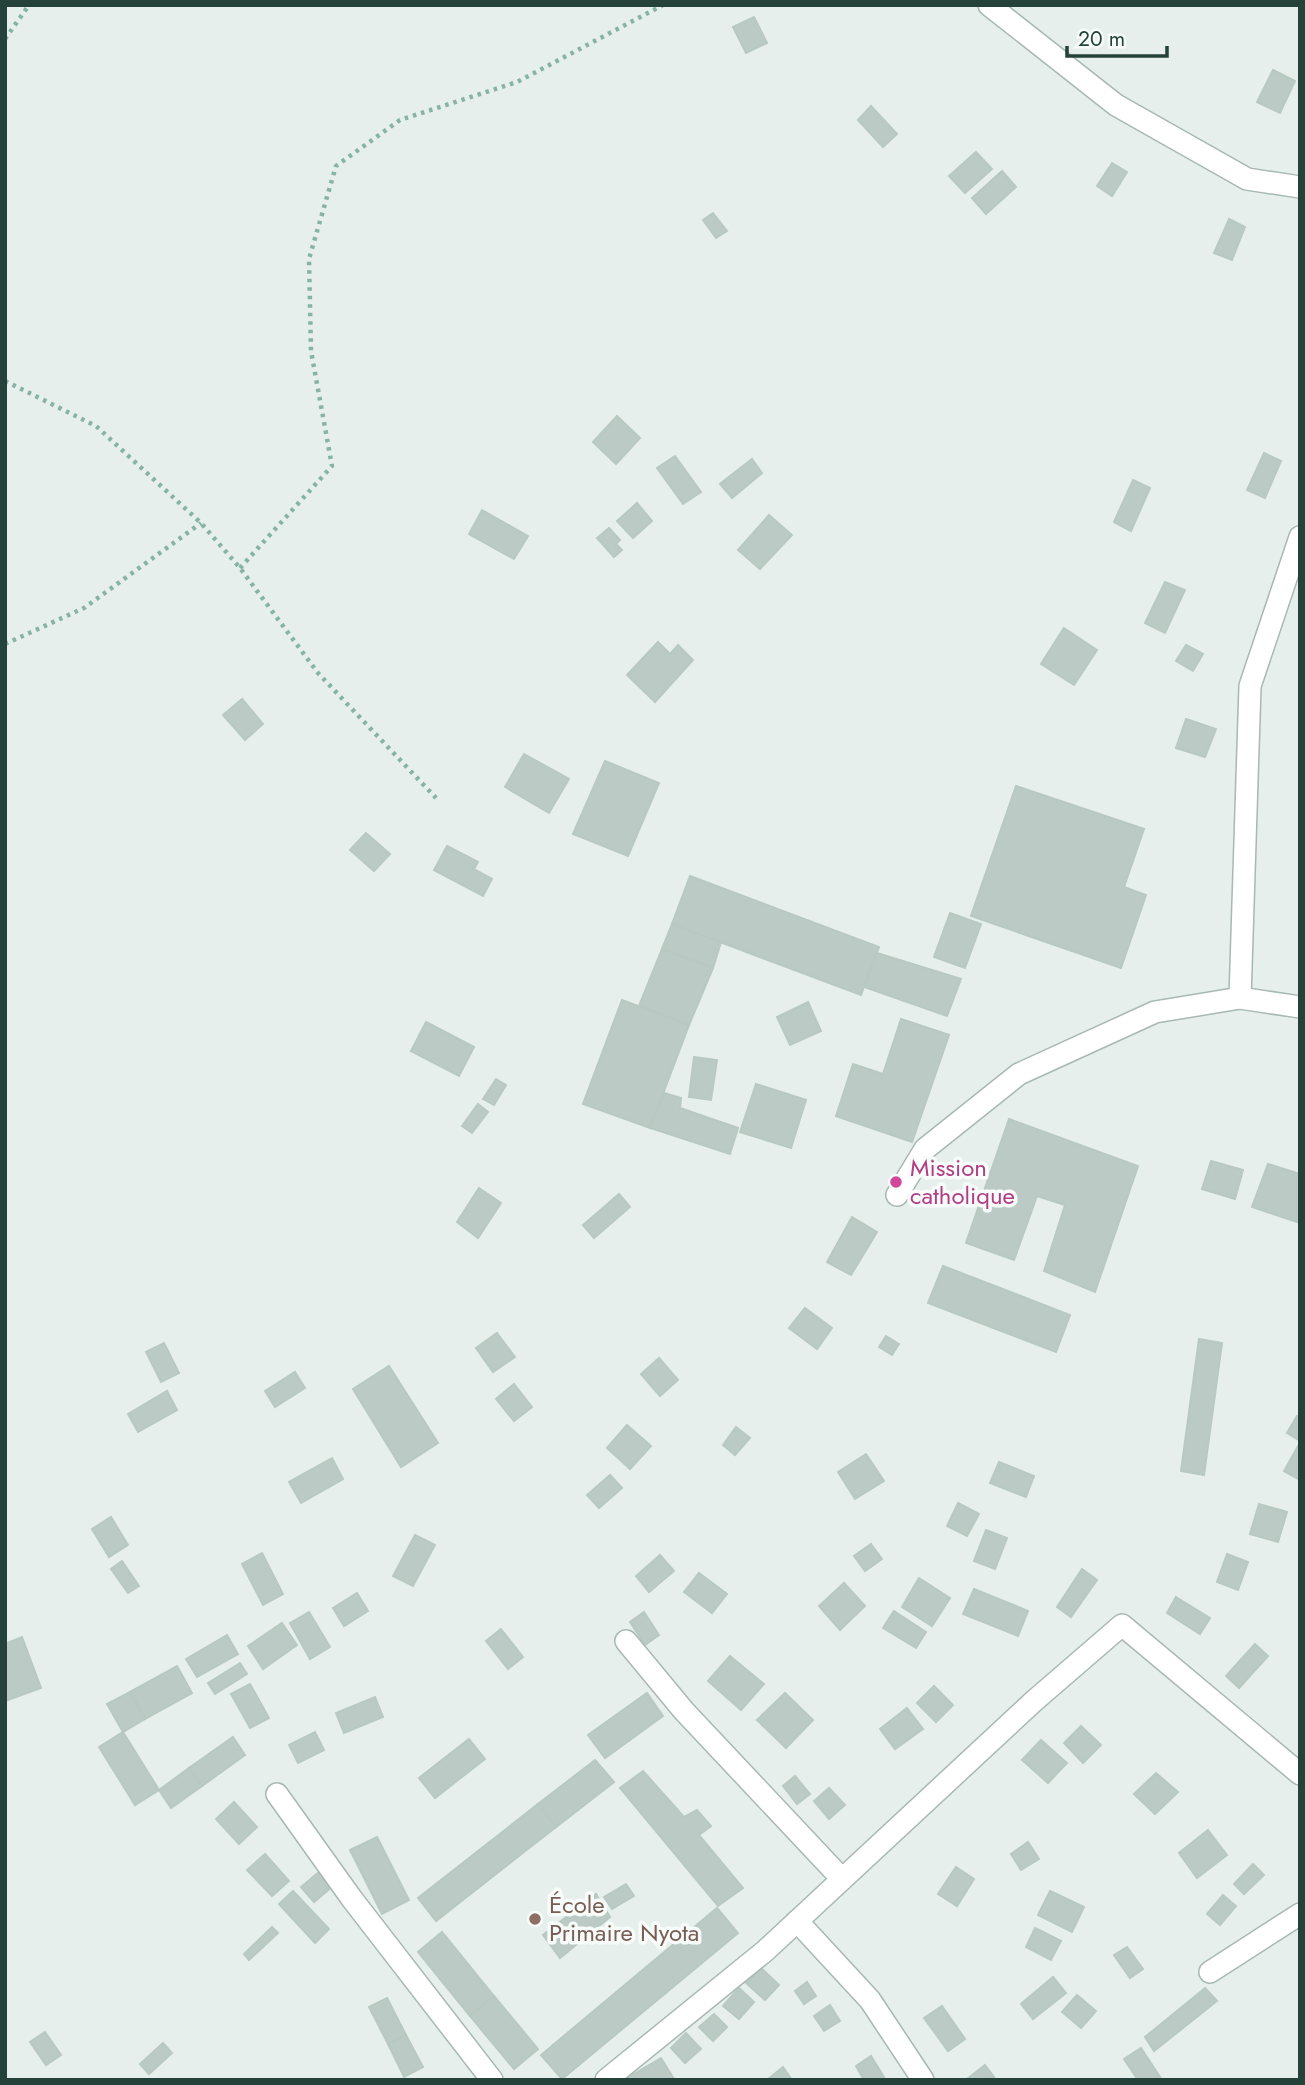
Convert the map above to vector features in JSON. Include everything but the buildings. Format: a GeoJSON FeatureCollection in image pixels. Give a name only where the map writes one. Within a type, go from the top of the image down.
{"type":"FeatureCollection","features":[{"type":"Feature","properties":{"kind":"street"},"geometry":{"type":"LineString","coordinates":[[989,5],[1116,105],[1247,179],[1300,187]]}},
{"type":"Feature","properties":{"kind":"street"},"geometry":{"type":"LineString","coordinates":[[1240,998],[1250,686],[1300,537]]}},
{"type":"Feature","properties":{"kind":"street"},"geometry":{"type":"LineString","coordinates":[[897,1195],[925,1149],[1020,1074],[1155,1012],[1240,998],[1300,1007]]}},
{"type":"Feature","properties":{"kind":"street"},"geometry":{"type":"LineString","coordinates":[[606,2080],[765,1951],[1034,1702],[1122,1625],[1300,1774]]}},
{"type":"Feature","properties":{"kind":"street"},"geometry":{"type":"LineString","coordinates":[[626,1641],[773,1809],[842,1879]]}},
{"type":"Feature","properties":{"kind":"street"},"geometry":{"type":"LineString","coordinates":[[278,1794],[352,1899],[492,2080]]}},
{"type":"Feature","properties":{"kind":"street"},"geometry":{"type":"LineString","coordinates":[[1210,1972],[1300,1914]]}},
{"type":"Feature","properties":{"kind":"street"},"geometry":{"type":"LineString","coordinates":[[797,1921],[870,2000],[923,2080]]}},
{"type":"Feature","properties":{"kind":"path"},"geometry":{"type":"LineString","coordinates":[[5,39],[29,5]]}},
{"type":"Feature","properties":{"kind":"path"},"geometry":{"type":"LineString","coordinates":[[240,568],[332,466],[311,351],[309,259],[336,166],[400,120],[517,82],[663,5]]}},
{"type":"Feature","properties":{"kind":"path"},"geometry":{"type":"LineString","coordinates":[[5,381],[96,426],[201,523],[240,568],[318,673],[436,798]]}},
{"type":"Feature","properties":{"kind":"path"},"geometry":{"type":"LineString","coordinates":[[5,644],[84,608],[201,523]]}},
{"type":"Feature","properties":{"kind":"place","name":"Mission catholique"},"geometry":{"type":"Point","coordinates":[896,1182]}},
{"type":"Feature","properties":{"kind":"place","name":"École Primaire Nyota"},"geometry":{"type":"Point","coordinates":[535,1919]}}]}
